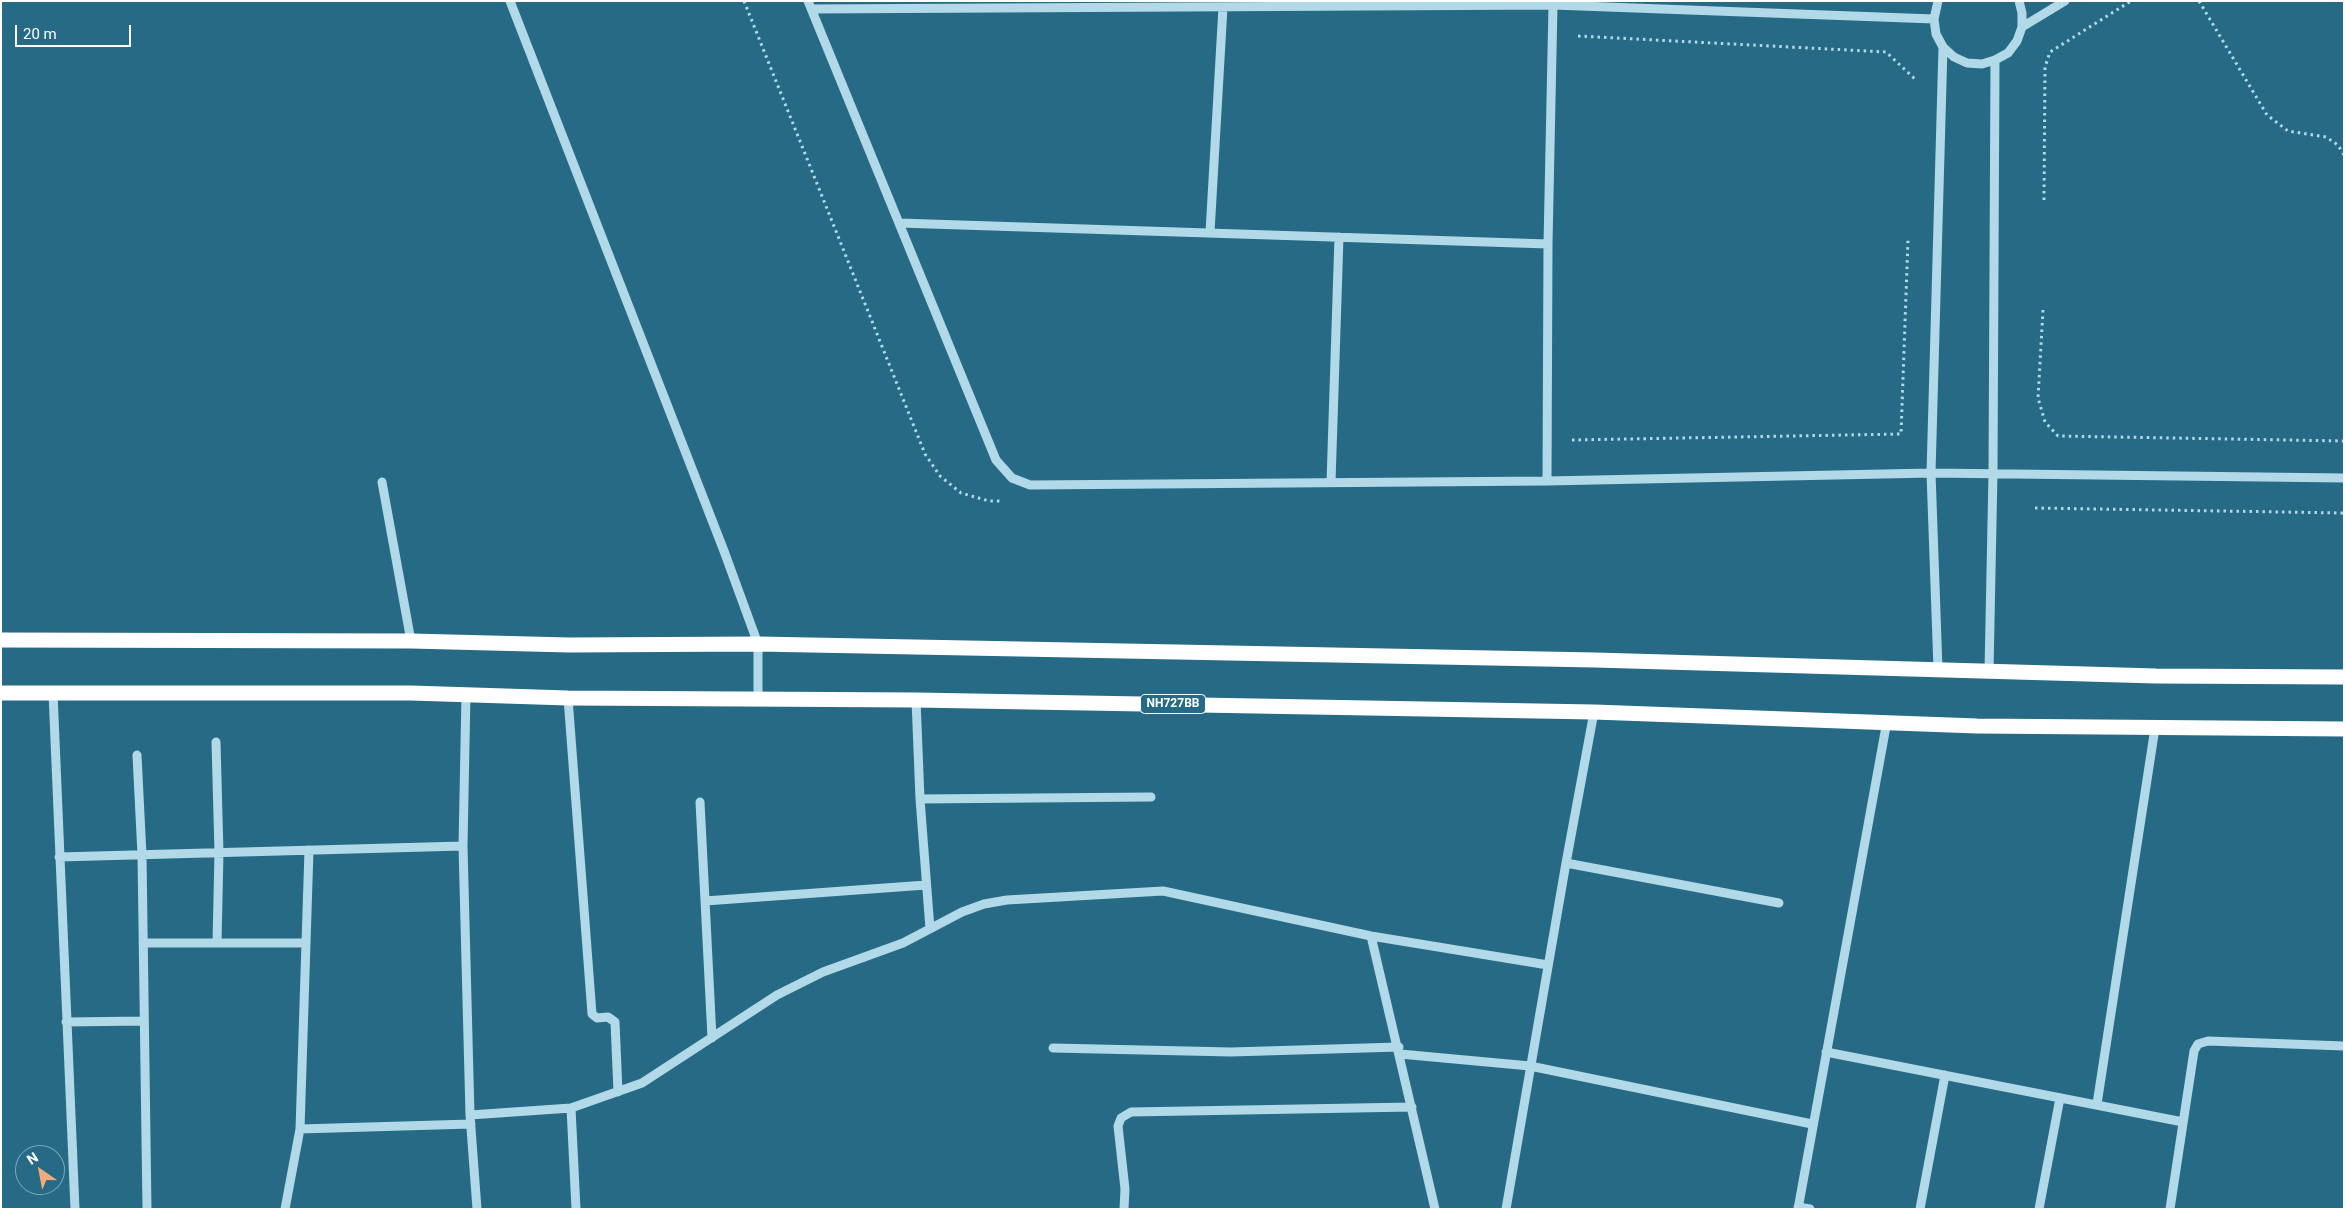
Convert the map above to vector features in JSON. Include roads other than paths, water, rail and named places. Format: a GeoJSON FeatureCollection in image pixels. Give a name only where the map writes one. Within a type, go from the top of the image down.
{"type":"FeatureCollection","features":[{"type":"Feature","properties":{"kind":"highway"},"geometry":{"type":"LineString","coordinates":[[1,640],[411,641],[569,645],[758,644],[1585,660],[2156,676],[2344,677]]}},
{"type":"Feature","properties":{"kind":"highway","name":"NH727BB"},"geometry":{"type":"LineString","coordinates":[[1,693],[466,694],[568,698],[758,697],[1594,712],[1887,721],[1977,726],[2344,729]]}},
{"type":"Feature","properties":{"kind":"street"},"geometry":{"type":"LineString","coordinates":[[510,1],[717,533],[758,644],[758,697]]}},
{"type":"Feature","properties":{"kind":"street"},"geometry":{"type":"LineString","coordinates":[[1938,1],[1934,19],[1936,34],[1943,47],[1954,57],[1967,63],[1982,64],[2008,53],[2017,41],[2022,28],[2022,13],[2019,1]]}},
{"type":"Feature","properties":{"kind":"street"},"geometry":{"type":"LineString","coordinates":[[2022,28],[2065,1]]}},
{"type":"Feature","properties":{"kind":"street"},"geometry":{"type":"LineString","coordinates":[[1934,19],[1554,5],[1223,7],[810,5],[996,460],[1012,478],[1030,485],[1547,481],[1931,473],[2344,478]]}},
{"type":"Feature","properties":{"kind":"street"},"geometry":{"type":"LineString","coordinates":[[1547,481],[1548,244],[1554,5]]}},
{"type":"Feature","properties":{"kind":"street"},"geometry":{"type":"LineString","coordinates":[[1210,232],[1223,7]]}},
{"type":"Feature","properties":{"kind":"street"},"geometry":{"type":"LineString","coordinates":[[1938,669],[1931,473],[1943,47]]}},
{"type":"Feature","properties":{"kind":"street"},"geometry":{"type":"LineString","coordinates":[[1989,671],[1993,473],[1995,60]]}},
{"type":"Feature","properties":{"kind":"street"},"geometry":{"type":"LineString","coordinates":[[899,222],[1548,244]]}},
{"type":"Feature","properties":{"kind":"street"},"geometry":{"type":"LineString","coordinates":[[1331,482],[1339,237]]}},
{"type":"Feature","properties":{"kind":"street"},"geometry":{"type":"LineString","coordinates":[[382,482],[411,641]]}},
{"type":"Feature","properties":{"kind":"street"},"geometry":{"type":"LineString","coordinates":[[53,693],[75,1209]]}},
{"type":"Feature","properties":{"kind":"street"},"geometry":{"type":"LineString","coordinates":[[466,694],[463,846],[470,1120],[477,1209]]}},
{"type":"Feature","properties":{"kind":"street"},"geometry":{"type":"LineString","coordinates":[[568,698],[592,1014],[597,1018],[608,1017],[615,1022],[618,1092]]}},
{"type":"Feature","properties":{"kind":"street"},"geometry":{"type":"LineString","coordinates":[[916,700],[920,799],[930,929]]}},
{"type":"Feature","properties":{"kind":"street"},"geometry":{"type":"LineString","coordinates":[[1506,1209],[1594,712]]}},
{"type":"Feature","properties":{"kind":"street"},"geometry":{"type":"LineString","coordinates":[[1810,1209],[1798,1208],[1887,721]]}},
{"type":"Feature","properties":{"kind":"street"},"geometry":{"type":"LineString","coordinates":[[2097,1104],[2155,728]]}},
{"type":"Feature","properties":{"kind":"street"},"geometry":{"type":"LineString","coordinates":[[216,742],[219,852],[217,943]]}},
{"type":"Feature","properties":{"kind":"street"},"geometry":{"type":"LineString","coordinates":[[137,755],[142,855],[146,1209]]}},
{"type":"Feature","properties":{"kind":"street"},"geometry":{"type":"LineString","coordinates":[[920,799],[1151,797]]}},
{"type":"Feature","properties":{"kind":"street"},"geometry":{"type":"LineString","coordinates":[[700,802],[712,1038]]}},
{"type":"Feature","properties":{"kind":"street"},"geometry":{"type":"LineString","coordinates":[[59,857],[463,846]]}},
{"type":"Feature","properties":{"kind":"street"},"geometry":{"type":"LineString","coordinates":[[285,1209],[300,1128],[309,850]]}},
{"type":"Feature","properties":{"kind":"street"},"geometry":{"type":"LineString","coordinates":[[1566,863],[1779,903]]}},
{"type":"Feature","properties":{"kind":"street"},"geometry":{"type":"LineString","coordinates":[[705,901],[926,884]]}},
{"type":"Feature","properties":{"kind":"street"},"geometry":{"type":"LineString","coordinates":[[300,1128],[470,1120],[571,1108],[642,1083],[777,995],[798,984],[824,972],[903,943],[984,904],[1142,890],[1163,890],[1371,936],[1548,964]]}},
{"type":"Feature","properties":{"kind":"street"},"geometry":{"type":"LineString","coordinates":[[1371,936],[1435,1209]]}},
{"type":"Feature","properties":{"kind":"street"},"geometry":{"type":"LineString","coordinates":[[143,943],[306,943]]}},
{"type":"Feature","properties":{"kind":"street"},"geometry":{"type":"LineString","coordinates":[[66,1022],[144,1021]]}},
{"type":"Feature","properties":{"kind":"street"},"geometry":{"type":"LineString","coordinates":[[2170,1209],[2194,1051],[2198,1044],[2208,1041],[2344,1046]]}},
{"type":"Feature","properties":{"kind":"street"},"geometry":{"type":"LineString","coordinates":[[1053,1048],[1231,1052],[1399,1050],[1530,1066],[1812,1124]]}},
{"type":"Feature","properties":{"kind":"street"},"geometry":{"type":"LineString","coordinates":[[1826,1052],[2183,1122]]}},
{"type":"Feature","properties":{"kind":"street"},"geometry":{"type":"LineString","coordinates":[[1920,1209],[1945,1075]]}},
{"type":"Feature","properties":{"kind":"street"},"geometry":{"type":"LineString","coordinates":[[2039,1209],[2060,1098]]}},
{"type":"Feature","properties":{"kind":"street"},"geometry":{"type":"LineString","coordinates":[[1124,1209],[1125,1188],[1118,1126],[1121,1118],[1131,1112],[1412,1107]]}},
{"type":"Feature","properties":{"kind":"street"},"geometry":{"type":"LineString","coordinates":[[571,1108],[576,1209]]}}]}
